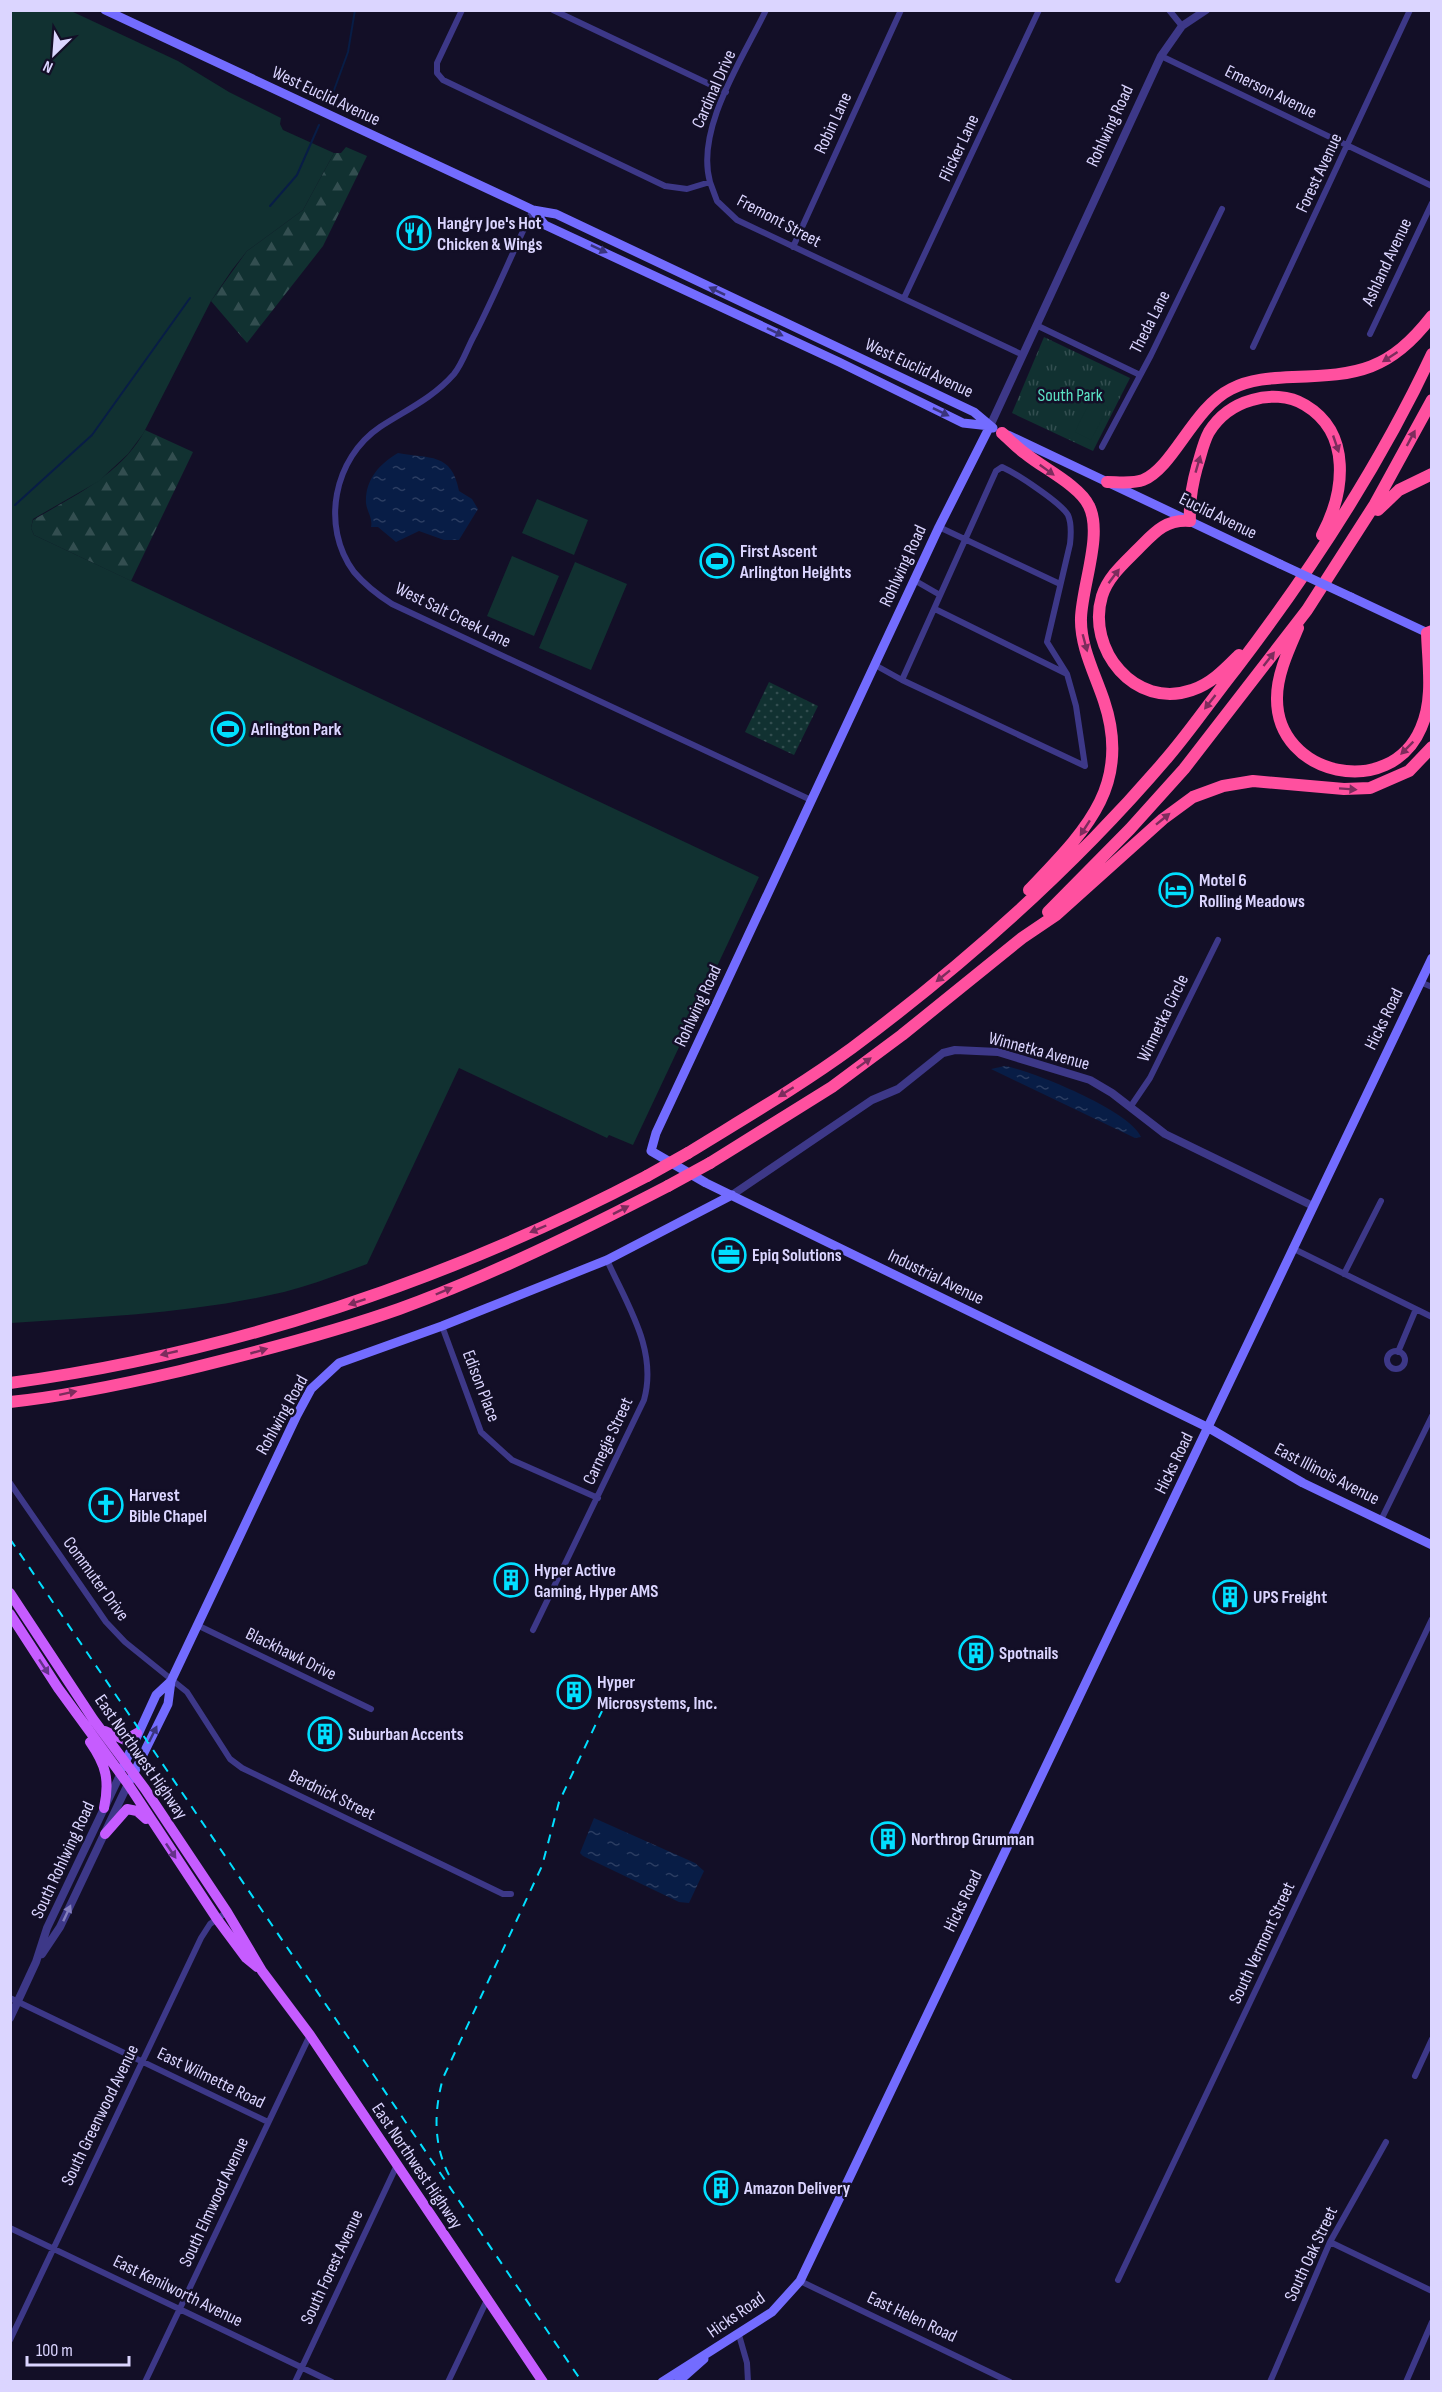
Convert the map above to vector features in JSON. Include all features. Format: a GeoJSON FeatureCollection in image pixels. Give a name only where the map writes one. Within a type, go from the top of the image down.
{"type":"FeatureCollection","features":[{"type":"Feature","properties":{"kind":"highway"},"geometry":{"type":"LineString","coordinates":[[1107,482],[1133,482],[1143,480],[1153,473],[1204,409],[1232,388],[1267,379],[1334,376],[1364,370],[1395,355],[1431,316]]}},
{"type":"Feature","properties":{"kind":"highway"},"geometry":{"type":"LineString","coordinates":[[10,1383],[95,1369],[248,1335],[363,1300],[498,1247],[588,1207],[647,1176],[688,1153],[835,1059],[975,951],[1083,848],[1169,756],[1300,584],[1415,390],[1431,354]]}},
{"type":"Feature","properties":{"kind":"highway"},"geometry":{"type":"LineString","coordinates":[[1284,606],[1217,676],[1192,691],[1181,693],[1156,692],[1138,685],[1120,672],[1106,654],[1100,634],[1099,608],[1104,590],[1117,571],[1159,527],[1169,522],[1190,521],[1191,494],[1204,442],[1222,416],[1235,405],[1256,398],[1281,397],[1299,401],[1317,413],[1330,428],[1339,449],[1341,473],[1333,510],[1300,584]]}},
{"type":"Feature","properties":{"kind":"highway"},"geometry":{"type":"LineString","coordinates":[[1022,938],[1131,829],[1184,769],[1307,610],[1350,544],[1431,400]]}},
{"type":"Feature","properties":{"kind":"highway"},"geometry":{"type":"LineString","coordinates":[[975,951],[993,925],[1080,836],[1104,791],[1113,750],[1110,718],[1081,629],[1093,530],[1089,505],[1078,492],[1024,454],[1002,433]]}},
{"type":"Feature","properties":{"kind":"highway"},"geometry":{"type":"LineString","coordinates":[[1350,544],[1384,502],[1412,482],[1431,474]]}},
{"type":"Feature","properties":{"kind":"highway"},"geometry":{"type":"LineString","coordinates":[[1307,610],[1278,682],[1278,713],[1284,730],[1298,750],[1316,763],[1338,771],[1362,772],[1379,768],[1397,758],[1418,734],[1428,701],[1430,633]]}},
{"type":"Feature","properties":{"kind":"highway"},"geometry":{"type":"LineString","coordinates":[[10,1402],[43,1399],[165,1374],[241,1356],[358,1323],[426,1298],[540,1250],[710,1163],[832,1087],[902,1035],[1022,938],[1056,915],[1162,819],[1194,797],[1223,786],[1253,781],[1344,789],[1370,788],[1410,771],[1431,747]]}},
{"type":"Feature","properties":{"kind":"main road","name":"West Euclid Avenue"},"geometry":{"type":"LineString","coordinates":[[105,10],[533,210],[556,214],[974,412],[990,426]]}},
{"type":"Feature","properties":{"kind":"main road","name":"West Euclid Avenue"},"geometry":{"type":"LineString","coordinates":[[533,210],[546,225],[839,362],[963,423],[990,426]]}},
{"type":"Feature","properties":{"kind":"main road","name":"Euclid Avenue"},"geometry":{"type":"LineString","coordinates":[[990,426],[1430,633]]}},
{"type":"Feature","properties":{"kind":"main road","name":"Rohlwing Road"},"geometry":{"type":"LineString","coordinates":[[651,1151],[656,1133],[811,800],[939,527],[990,426]]}},
{"type":"Feature","properties":{"kind":"main road","name":"Hicks Road"},"geometry":{"type":"LineString","coordinates":[[662,2382],[708,2355],[772,2312],[800,2281],[1209,1428],[1257,1321],[1431,958]]}},
{"type":"Feature","properties":{"kind":"main road","name":"Industrial Avenue"},"geometry":{"type":"LineString","coordinates":[[651,1151],[663,1160],[732,1196],[1209,1428]]}},
{"type":"Feature","properties":{"kind":"main road","name":"Rohlwing Road"},"geometry":{"type":"LineString","coordinates":[[131,1779],[168,1704],[171,1681],[311,1389],[339,1363],[442,1326],[607,1260],[732,1196]]}},
{"type":"Feature","properties":{"kind":"main road","name":"East Illinois Avenue"},"geometry":{"type":"LineString","coordinates":[[1209,1428],[1303,1483],[1431,1545]]}},
{"type":"Feature","properties":{"kind":"main road","name":"East Northwest Highway"},"geometry":{"type":"LineString","coordinates":[[10,1593],[123,1768]]}},
{"type":"Feature","properties":{"kind":"main road","name":"East Northwest Highway"},"geometry":{"type":"LineString","coordinates":[[10,1614],[14,1627],[58,1688],[123,1768],[228,1912],[262,1971],[310,2035],[543,2382]]}},
{"type":"Feature","properties":{"kind":"main road","name":"Rohlwing Road"},"geometry":{"type":"LineString","coordinates":[[123,1768],[136,1733],[156,1695],[171,1681]]}},
{"type":"Feature","properties":{"kind":"main road"},"geometry":{"type":"LineString","coordinates":[[58,1688],[61,1699],[104,1765],[108,1789],[104,1808]]}},
{"type":"Feature","properties":{"kind":"main road"},"geometry":{"type":"LineString","coordinates":[[93,1719],[115,1738],[125,1740],[136,1733]]}},
{"type":"Feature","properties":{"kind":"main road","name":"East Northwest Highway"},"geometry":{"type":"LineString","coordinates":[[131,1779],[153,1825],[217,1919],[246,1958],[262,1971]]}},
{"type":"Feature","properties":{"kind":"main road"},"geometry":{"type":"LineString","coordinates":[[105,1834],[127,1809],[137,1811],[153,1825]]}},
{"type":"Feature","properties":{"kind":"main road","name":"Hicks Road"},"geometry":{"type":"LineString","coordinates":[[678,2382],[708,2355]]}},
{"type":"Feature","properties":{"kind":"street"},"geometry":{"type":"LineString","coordinates":[[462,10],[437,63],[437,73],[443,80],[665,186],[687,189],[710,182]]}},
{"type":"Feature","properties":{"kind":"street"},"geometry":{"type":"LineString","coordinates":[[553,10],[726,92]]}},
{"type":"Feature","properties":{"kind":"street","name":"Cardinal Drive"},"geometry":{"type":"LineString","coordinates":[[710,182],[705,156],[709,130],[766,10]]}},
{"type":"Feature","properties":{"kind":"street","name":"Robin Lane"},"geometry":{"type":"LineString","coordinates":[[793,247],[901,10]]}},
{"type":"Feature","properties":{"kind":"street","name":"Flicker Lane"},"geometry":{"type":"LineString","coordinates":[[904,298],[1040,10]]}},
{"type":"Feature","properties":{"kind":"street"},"geometry":{"type":"LineString","coordinates":[[1170,10],[1182,26]]}},
{"type":"Feature","properties":{"kind":"street","name":"Rohlwing Road"},"geometry":{"type":"LineString","coordinates":[[990,426],[1161,56],[1182,26],[1206,10]]}},
{"type":"Feature","properties":{"kind":"street","name":"Forest Avenue"},"geometry":{"type":"LineString","coordinates":[[1253,347],[1410,10]]}},
{"type":"Feature","properties":{"kind":"street","name":"Emerson Avenue"},"geometry":{"type":"LineString","coordinates":[[1161,56],[1431,186]]}},
{"type":"Feature","properties":{"kind":"street","name":"Fremont Street"},"geometry":{"type":"LineString","coordinates":[[710,182],[713,194],[725,211],[737,220],[1023,355]]}},
{"type":"Feature","properties":{"kind":"street","name":"Ashland Avenue"},"geometry":{"type":"LineString","coordinates":[[1370,334],[1431,203]]}},
{"type":"Feature","properties":{"kind":"street","name":"Theda Lane"},"geometry":{"type":"LineString","coordinates":[[1102,447],[1138,374],[1151,355],[1222,209]]}},
{"type":"Feature","properties":{"kind":"street","name":"West Salt Creek Lane"},"geometry":{"type":"LineString","coordinates":[[533,210],[495,296],[455,372],[427,398],[380,427],[347,463],[335,496],[335,519],[347,559],[363,582],[392,604],[811,800]]}},
{"type":"Feature","properties":{"kind":"street"},"geometry":{"type":"LineString","coordinates":[[1036,325],[1138,374]]}},
{"type":"Feature","properties":{"kind":"street"},"geometry":{"type":"LineString","coordinates":[[875,665],[902,680],[1085,766],[1076,706],[1067,674],[1047,642],[1072,531],[1068,515],[1036,488],[1012,472],[1002,467],[996,471],[902,680]]}},
{"type":"Feature","properties":{"kind":"street"},"geometry":{"type":"LineString","coordinates":[[939,527],[1060,584]]}},
{"type":"Feature","properties":{"kind":"street"},"geometry":{"type":"LineString","coordinates":[[914,580],[940,595]]}},
{"type":"Feature","properties":{"kind":"street"},"geometry":{"type":"LineString","coordinates":[[935,609],[1067,674]]}},
{"type":"Feature","properties":{"kind":"street","name":"Winnetka Circle"},"geometry":{"type":"LineString","coordinates":[[1131,1106],[1150,1078],[1218,940]]}},
{"type":"Feature","properties":{"kind":"street"},"geometry":{"type":"LineString","coordinates":[[1420,982],[1431,987]]}},
{"type":"Feature","properties":{"kind":"street","name":"Winnetka Avenue"},"geometry":{"type":"LineString","coordinates":[[732,1196],[872,1101],[898,1089],[943,1053],[955,1050],[998,1052],[1066,1070],[1090,1080],[1131,1106],[1165,1134],[1313,1206]]}},
{"type":"Feature","properties":{"kind":"street"},"geometry":{"type":"LineString","coordinates":[[1344,1274],[1381,1201]]}},
{"type":"Feature","properties":{"kind":"street"},"geometry":{"type":"LineString","coordinates":[[1292,1248],[1431,1317]]}},
{"type":"Feature","properties":{"kind":"street","name":"Carnegie Street"},"geometry":{"type":"LineString","coordinates":[[533,1630],[644,1400],[650,1368],[640,1334],[607,1260]]}},
{"type":"Feature","properties":{"kind":"street"},"geometry":{"type":"LineString","coordinates":[[1398,1352],[1416,1309]]}},
{"type":"Feature","properties":{"kind":"street","name":"Edison Place"},"geometry":{"type":"LineString","coordinates":[[442,1326],[481,1432],[512,1460],[598,1498]]}},
{"type":"Feature","properties":{"kind":"street"},"geometry":{"type":"LineString","coordinates":[[1381,1520],[1431,1416]]}},
{"type":"Feature","properties":{"kind":"street","name":"Commuter Drive"},"geometry":{"type":"LineString","coordinates":[[10,1483],[106,1622],[125,1642],[171,1681]]}},
{"type":"Feature","properties":{"kind":"street"},"geometry":{"type":"LineString","coordinates":[[14,1627],[27,1618]]}},
{"type":"Feature","properties":{"kind":"street","name":"South Vermont Street"},"geometry":{"type":"LineString","coordinates":[[1118,2280],[1431,1619]]}},
{"type":"Feature","properties":{"kind":"street","name":"Blackhawk Drive"},"geometry":{"type":"LineString","coordinates":[[197,1625],[371,1709]]}},
{"type":"Feature","properties":{"kind":"street","name":"Berdnick Street"},"geometry":{"type":"LineString","coordinates":[[171,1681],[186,1692],[230,1759],[242,1768],[503,1894],[512,1894]]}},
{"type":"Feature","properties":{"kind":"street","name":"South Rohlwing Road"},"geometry":{"type":"LineString","coordinates":[[36,1962],[47,1928],[123,1768]]}},
{"type":"Feature","properties":{"kind":"street","name":"South Rohlwing Road"},"geometry":{"type":"LineString","coordinates":[[10,2018],[14,2000],[60,1927],[131,1779]]}},
{"type":"Feature","properties":{"kind":"street","name":"South Greenwood Avenue"},"geometry":{"type":"LineString","coordinates":[[10,2340],[201,1938],[217,1919],[228,1912]]}},
{"type":"Feature","properties":{"kind":"street","name":"East Wilmette Road"},"geometry":{"type":"LineString","coordinates":[[14,2000],[268,2122]]}},
{"type":"Feature","properties":{"kind":"street","name":"South Elmwood Avenue"},"geometry":{"type":"LineString","coordinates":[[145,2382],[310,2035]]}},
{"type":"Feature","properties":{"kind":"street"},"geometry":{"type":"LineString","coordinates":[[1415,2076],[1431,2039]]}},
{"type":"Feature","properties":{"kind":"street","name":"South Oak Street"},"geometry":{"type":"LineString","coordinates":[[1270,2382],[1330,2242],[1386,2142]]}},
{"type":"Feature","properties":{"kind":"street","name":"South Forest Avenue"},"geometry":{"type":"LineString","coordinates":[[295,2382],[397,2165]]}},
{"type":"Feature","properties":{"kind":"street","name":"East Kenilworth Avenue"},"geometry":{"type":"LineString","coordinates":[[10,2228],[332,2382]]}},
{"type":"Feature","properties":{"kind":"street"},"geometry":{"type":"LineString","coordinates":[[1330,2242],[1431,2291]]}},
{"type":"Feature","properties":{"kind":"street","name":"East Helen Road"},"geometry":{"type":"LineString","coordinates":[[800,2281],[1010,2382]]}},
{"type":"Feature","properties":{"kind":"street"},"geometry":{"type":"LineString","coordinates":[[448,2382],[487,2300]]}},
{"type":"Feature","properties":{"kind":"street"},"geometry":{"type":"LineString","coordinates":[[1406,2382],[1431,2322]]}},
{"type":"Feature","properties":{"kind":"street"},"geometry":{"type":"LineString","coordinates":[[739,2335],[747,2363],[748,2382]]}},
{"type":"Feature","properties":{"kind":"green space","name":"Arlington Park"},"geometry":{"type":"Polygon","coordinates":[[[10,11],[71,11],[178,61],[229,92],[281,118],[280,124],[283,130],[334,153],[303,210],[247,251],[232,270],[211,301],[143,434],[128,454],[99,481],[33,519],[31,528],[34,535],[759,877],[633,1145],[609,1135],[607,1138],[459,1068],[367,1264],[294,1289],[217,1305],[80,1319],[11,1323],[10,11]]]}},
{"type":"Feature","properties":{"kind":"green space"},"geometry":{"type":"Polygon","coordinates":[[[346,147],[367,156],[323,246],[247,343],[211,301],[247,251],[303,210],[334,153],[341,153],[346,147]]]}},
{"type":"Feature","properties":{"kind":"green space","name":"South Park"},"geometry":{"type":"Polygon","coordinates":[[[1044,337],[1130,378],[1093,451],[1012,413],[1044,337]]]}},
{"type":"Feature","properties":{"kind":"green space"},"geometry":{"type":"Polygon","coordinates":[[[1091,399],[1108,407],[1091,440],[1075,432],[1091,399]]]}},
{"type":"Feature","properties":{"kind":"green space"},"geometry":{"type":"Polygon","coordinates":[[[145,430],[193,452],[131,581],[34,535],[31,528],[33,520],[81,492],[111,471],[136,445],[145,430]]]}},
{"type":"Feature","properties":{"kind":"green space"},"geometry":{"type":"Polygon","coordinates":[[[537,499],[588,520],[574,555],[522,533],[537,499]]]}},
{"type":"Feature","properties":{"kind":"green space"},"geometry":{"type":"Polygon","coordinates":[[[512,556],[559,576],[534,636],[487,616],[512,556]]]}},
{"type":"Feature","properties":{"kind":"green space"},"geometry":{"type":"Polygon","coordinates":[[[575,562],[627,584],[591,670],[539,648],[575,562]]]}},
{"type":"Feature","properties":{"kind":"green space"},"geometry":{"type":"Polygon","coordinates":[[[769,682],[818,706],[794,755],[745,732],[769,682]]]}},
{"type":"Feature","properties":{"kind":"water"},"geometry":{"type":"Polygon","coordinates":[[[398,453],[429,457],[445,463],[451,469],[459,491],[472,499],[478,509],[459,540],[444,540],[419,531],[396,542],[378,527],[371,527],[366,503],[368,487],[374,473],[398,453]]]}},
{"type":"Feature","properties":{"kind":"water"},"geometry":{"type":"Polygon","coordinates":[[[1005,1066],[1058,1084],[1101,1104],[1133,1127],[1141,1137],[1135,1138],[991,1069],[1005,1066]]]}},
{"type":"Feature","properties":{"kind":"water"},"geometry":{"type":"Polygon","coordinates":[[[594,1818],[695,1863],[704,1871],[689,1903],[679,1902],[583,1856],[580,1853],[594,1818]]]}},
{"type":"Feature","properties":{"kind":"waterway"},"geometry":{"type":"LineString","coordinates":[[330,101],[348,52],[355,10]]}},
{"type":"Feature","properties":{"kind":"waterway"},"geometry":{"type":"LineString","coordinates":[[270,206],[297,175],[319,125]]}},
{"type":"Feature","properties":{"kind":"waterway"},"geometry":{"type":"LineString","coordinates":[[15,505],[92,435],[190,298]]}},
{"type":"Feature","properties":{"kind":"railway"},"geometry":{"type":"LineString","coordinates":[[10,1539],[582,2382]]}},
{"type":"Feature","properties":{"kind":"railway"},"geometry":{"type":"LineString","coordinates":[[449,2175],[440,2151],[437,2127],[438,2103],[443,2078],[542,1866],[559,1802],[602,1711]]}},
{"type":"Feature","properties":{"kind":"place","name":"Hangry Joe's Hot Chicken & Wings"},"geometry":{"type":"Point","coordinates":[414,233]}},
{"type":"Feature","properties":{"kind":"place","name":"First Ascent Arlington Heights"},"geometry":{"type":"Point","coordinates":[717,561]}},
{"type":"Feature","properties":{"kind":"place","name":"Arlington Park"},"geometry":{"type":"Point","coordinates":[228,729]}},
{"type":"Feature","properties":{"kind":"place","name":"Motel 6 Rolling Meadows"},"geometry":{"type":"Point","coordinates":[1176,890]}},
{"type":"Feature","properties":{"kind":"place","name":"Epiq Solutions"},"geometry":{"type":"Point","coordinates":[729,1255]}},
{"type":"Feature","properties":{"kind":"place","name":"Harvest Bible Chapel"},"geometry":{"type":"Point","coordinates":[106,1505]}},
{"type":"Feature","properties":{"kind":"place","name":"Hyper Active Gaming, Hyper AMS"},"geometry":{"type":"Point","coordinates":[511,1580]}},
{"type":"Feature","properties":{"kind":"place","name":"UPS Freight"},"geometry":{"type":"Point","coordinates":[1230,1597]}},
{"type":"Feature","properties":{"kind":"place","name":"Spotnails"},"geometry":{"type":"Point","coordinates":[976,1653]}},
{"type":"Feature","properties":{"kind":"place","name":"Hyper Microsystems, Inc."},"geometry":{"type":"Point","coordinates":[574,1692]}},
{"type":"Feature","properties":{"kind":"place","name":"Suburban Accents"},"geometry":{"type":"Point","coordinates":[325,1734]}},
{"type":"Feature","properties":{"kind":"place","name":"Northrop Grumman"},"geometry":{"type":"Point","coordinates":[888,1839]}},
{"type":"Feature","properties":{"kind":"place","name":"Amazon Delivery"},"geometry":{"type":"Point","coordinates":[721,2188]}}]}
